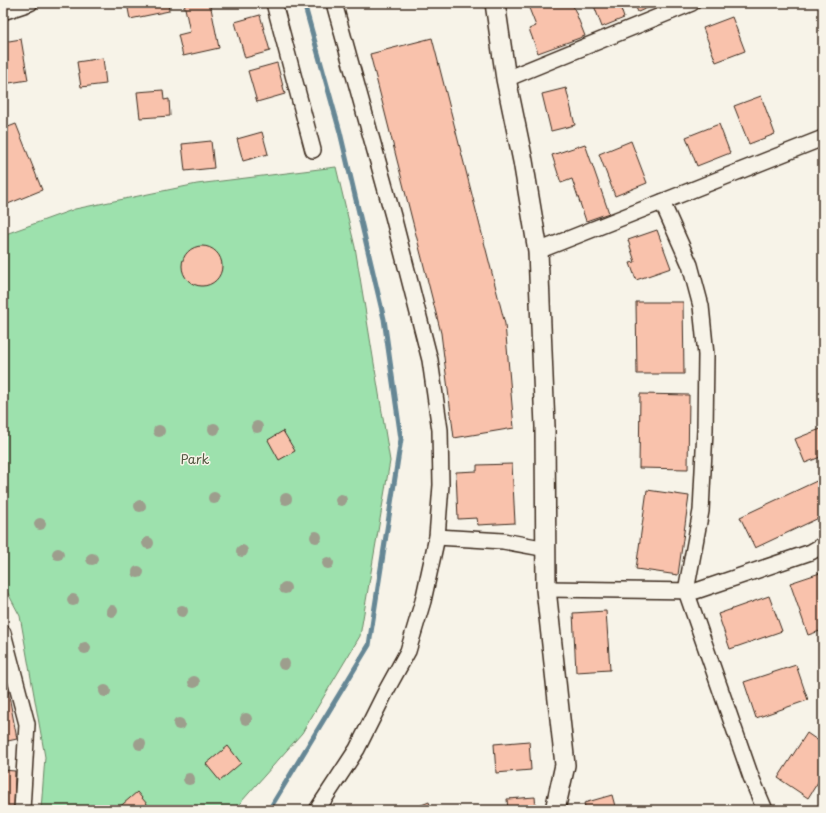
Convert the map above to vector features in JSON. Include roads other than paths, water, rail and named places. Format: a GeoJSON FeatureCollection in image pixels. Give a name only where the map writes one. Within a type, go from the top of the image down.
{"type":"FeatureCollection","features":[{"type":"Feature","properties":{"kind":"street"},"geometry":{"type":"LineString","coordinates":[[3,12],[30,3]]}},
{"type":"Feature","properties":{"kind":"street"},"geometry":{"type":"LineString","coordinates":[[274,3],[313,150]]}},
{"type":"Feature","properties":{"kind":"street"},"geometry":{"type":"LineString","coordinates":[[317,810],[357,749],[408,651],[424,601],[437,537],[441,485],[440,430],[430,360],[393,216],[334,3]]}},
{"type":"Feature","properties":{"kind":"street"},"geometry":{"type":"LineString","coordinates":[[495,3],[506,80],[523,161],[538,251],[545,427],[547,549],[546,589],[565,765],[555,810]]}},
{"type":"Feature","properties":{"kind":"street"},"geometry":{"type":"LineString","coordinates":[[506,80],[692,3]]}},
{"type":"Feature","properties":{"kind":"street"},"geometry":{"type":"LineString","coordinates":[[538,251],[823,138]]}},
{"type":"Feature","properties":{"kind":"street"},"geometry":{"type":"LineString","coordinates":[[662,202],[690,264],[701,306],[706,355],[702,510],[686,591],[751,778],[765,810]]}},
{"type":"Feature","properties":{"kind":"street"},"geometry":{"type":"LineString","coordinates":[[437,537],[503,541],[547,549]]}},
{"type":"Feature","properties":{"kind":"street"},"geometry":{"type":"LineString","coordinates":[[546,589],[696,591],[812,552],[823,545]]}},
{"type":"Feature","properties":{"kind":"street"},"geometry":{"type":"LineString","coordinates":[[3,633],[27,724],[22,810]]}},
{"type":"Feature","properties":{"kind":"waterway"},"geometry":{"type":"LineString","coordinates":[[269,810],[369,645],[401,439],[384,319],[340,132],[304,3]]}},
{"type":"Feature","properties":{"kind":"park label","name":"Park"},"geometry":{"type":"Point","coordinates":[195,459]}}]}
